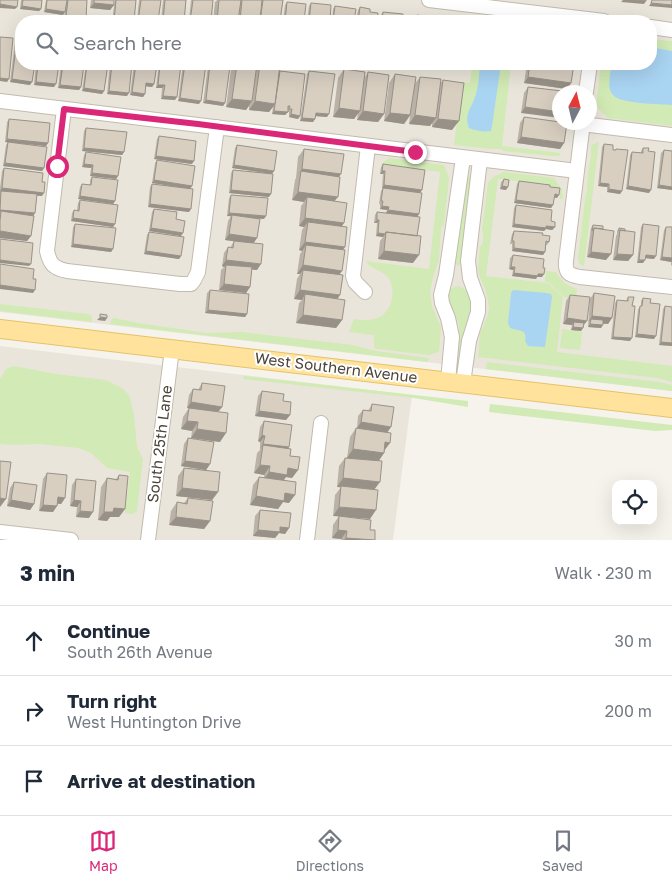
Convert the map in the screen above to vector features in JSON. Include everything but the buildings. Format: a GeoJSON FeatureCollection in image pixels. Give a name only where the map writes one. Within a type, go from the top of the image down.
{"type":"FeatureCollection","features":[{"type":"Feature","properties":{"kind":"main road","name":"West Southern Avenue"},"geometry":{"type":"LineString","coordinates":[[0,329],[672,408]]}},
{"type":"Feature","properties":{"kind":"street"},"geometry":{"type":"LineString","coordinates":[[429,0],[550,15]]}},
{"type":"Feature","properties":{"kind":"street"},"geometry":{"type":"LineString","coordinates":[[657,28],[672,30]]}},
{"type":"Feature","properties":{"kind":"street"},"geometry":{"type":"LineString","coordinates":[[587,85],[589,70]]}},
{"type":"Feature","properties":{"kind":"street"},"geometry":{"type":"LineString","coordinates":[[0,101],[577,171]]}},
{"type":"Feature","properties":{"kind":"street"},"geometry":{"type":"LineString","coordinates":[[64,109],[47,251],[55,268],[106,276],[191,284],[199,268],[217,127]]}},
{"type":"Feature","properties":{"kind":"street"},"geometry":{"type":"LineString","coordinates":[[597,125],[672,135]]}},
{"type":"Feature","properties":{"kind":"street"},"geometry":{"type":"LineString","coordinates":[[581,130],[566,261],[567,272],[573,276],[672,288]]}},
{"type":"Feature","properties":{"kind":"street"},"geometry":{"type":"LineString","coordinates":[[365,292],[355,282],[353,276],[368,146]]}},
{"type":"Feature","properties":{"kind":"street"},"geometry":{"type":"LineString","coordinates":[[456,382],[452,337],[441,295],[446,275],[463,158]]}},
{"type":"Feature","properties":{"kind":"street"},"geometry":{"type":"LineString","coordinates":[[456,382],[478,312],[478,300],[470,278],[468,257],[480,160]]}},
{"type":"Feature","properties":{"kind":"street"},"geometry":{"type":"LineString","coordinates":[[446,275],[470,278]]}},
{"type":"Feature","properties":{"kind":"street","name":"South 25th Lane"},"geometry":{"type":"LineString","coordinates":[[148,540],[172,348]]}},
{"type":"Feature","properties":{"kind":"street"},"geometry":{"type":"LineString","coordinates":[[307,540],[321,423]]}},
{"type":"Feature","properties":{"kind":"street"},"geometry":{"type":"LineString","coordinates":[[0,532],[71,540]]}},
{"type":"Feature","properties":{"kind":"shaded area"},"geometry":{"type":"Polygon","coordinates":[[[0,0],[672,0],[672,391],[0,312],[0,0]]]}},
{"type":"Feature","properties":{"kind":"shaded area"},"geometry":{"type":"Polygon","coordinates":[[[0,346],[412,395],[393,540],[0,540],[0,346]]]}},
{"type":"Feature","properties":{"kind":"green space"},"geometry":{"type":"Polygon","coordinates":[[[657,40],[672,41],[672,126],[608,118],[597,107],[600,70],[657,70],[657,40]]]}},
{"type":"Feature","properties":{"kind":"green space"},"geometry":{"type":"Polygon","coordinates":[[[471,70],[510,70],[502,146],[561,153],[559,156],[454,145],[462,82],[470,83],[471,70]]]}},
{"type":"Feature","properties":{"kind":"green space"},"geometry":{"type":"Polygon","coordinates":[[[599,142],[584,266],[579,264],[578,258],[591,145],[599,142]]]}},
{"type":"Feature","properties":{"kind":"green space"},"geometry":{"type":"Polygon","coordinates":[[[389,158],[444,165],[449,178],[444,225],[441,228],[439,260],[430,292],[432,306],[441,327],[439,352],[429,355],[374,348],[374,335],[349,332],[354,319],[368,320],[377,318],[386,311],[392,300],[391,282],[388,277],[370,266],[366,261],[429,269],[440,172],[381,164],[389,158]]]}},
{"type":"Feature","properties":{"kind":"green space"},"geometry":{"type":"Polygon","coordinates":[[[504,172],[554,178],[562,190],[563,199],[560,199],[560,190],[547,187],[547,184],[498,179],[486,276],[548,283],[563,297],[557,352],[672,366],[672,382],[657,378],[478,357],[480,334],[489,308],[486,291],[478,269],[480,247],[483,242],[482,230],[488,183],[493,177],[504,172]]]}},
{"type":"Feature","properties":{"kind":"green space"},"geometry":{"type":"Polygon","coordinates":[[[469,176],[471,179],[461,264],[458,266],[456,264],[466,178],[469,176]]]}},
{"type":"Feature","properties":{"kind":"green space"},"geometry":{"type":"Polygon","coordinates":[[[546,271],[556,272],[565,283],[577,289],[576,297],[572,299],[564,297],[548,282],[545,282],[546,271]]]}},
{"type":"Feature","properties":{"kind":"green space"},"geometry":{"type":"Polygon","coordinates":[[[458,286],[469,294],[472,306],[463,333],[461,351],[459,352],[456,350],[458,321],[448,298],[448,293],[451,289],[458,286]]]}},
{"type":"Feature","properties":{"kind":"green space"},"geometry":{"type":"Polygon","coordinates":[[[0,304],[88,314],[92,316],[92,322],[0,311],[0,304]]]}},
{"type":"Feature","properties":{"kind":"green space"},"geometry":{"type":"Polygon","coordinates":[[[114,318],[207,333],[242,332],[353,345],[376,351],[429,358],[428,362],[110,324],[114,318]]]}},
{"type":"Feature","properties":{"kind":"green space"},"geometry":{"type":"Polygon","coordinates":[[[562,329],[582,332],[580,350],[560,348],[562,329]]]}},
{"type":"Feature","properties":{"kind":"green space"},"geometry":{"type":"Polygon","coordinates":[[[487,362],[660,382],[672,385],[672,391],[486,369],[487,362]]]}},
{"type":"Feature","properties":{"kind":"green space"},"geometry":{"type":"Polygon","coordinates":[[[14,366],[56,374],[106,380],[122,388],[129,395],[134,415],[137,447],[143,459],[137,511],[133,514],[125,513],[130,472],[107,468],[91,453],[78,448],[40,444],[0,444],[0,379],[6,369],[14,366]]]}},
{"type":"Feature","properties":{"kind":"green space"},"geometry":{"type":"Polygon","coordinates":[[[244,376],[468,401],[468,407],[414,398],[243,379],[244,376]]]}},
{"type":"Feature","properties":{"kind":"green space"},"geometry":{"type":"Polygon","coordinates":[[[490,404],[672,425],[672,430],[655,431],[489,412],[490,404]]]}},
{"type":"Feature","properties":{"kind":"water"},"geometry":{"type":"Polygon","coordinates":[[[657,48],[672,51],[672,105],[641,103],[617,98],[611,92],[609,84],[610,70],[657,70],[657,48]]]}},
{"type":"Feature","properties":{"kind":"water"},"geometry":{"type":"Polygon","coordinates":[[[480,70],[500,70],[491,131],[469,128],[467,119],[479,80],[480,70]]]}},
{"type":"Feature","properties":{"kind":"water"},"geometry":{"type":"Polygon","coordinates":[[[513,290],[551,294],[545,347],[528,346],[525,341],[524,332],[510,328],[508,323],[511,293],[513,290]]]}},
{"type":"Feature","properties":{"kind":"route"},"geometry":{"type":"LineString","coordinates":[[57,166],[64,109],[415,152]]}}]}
